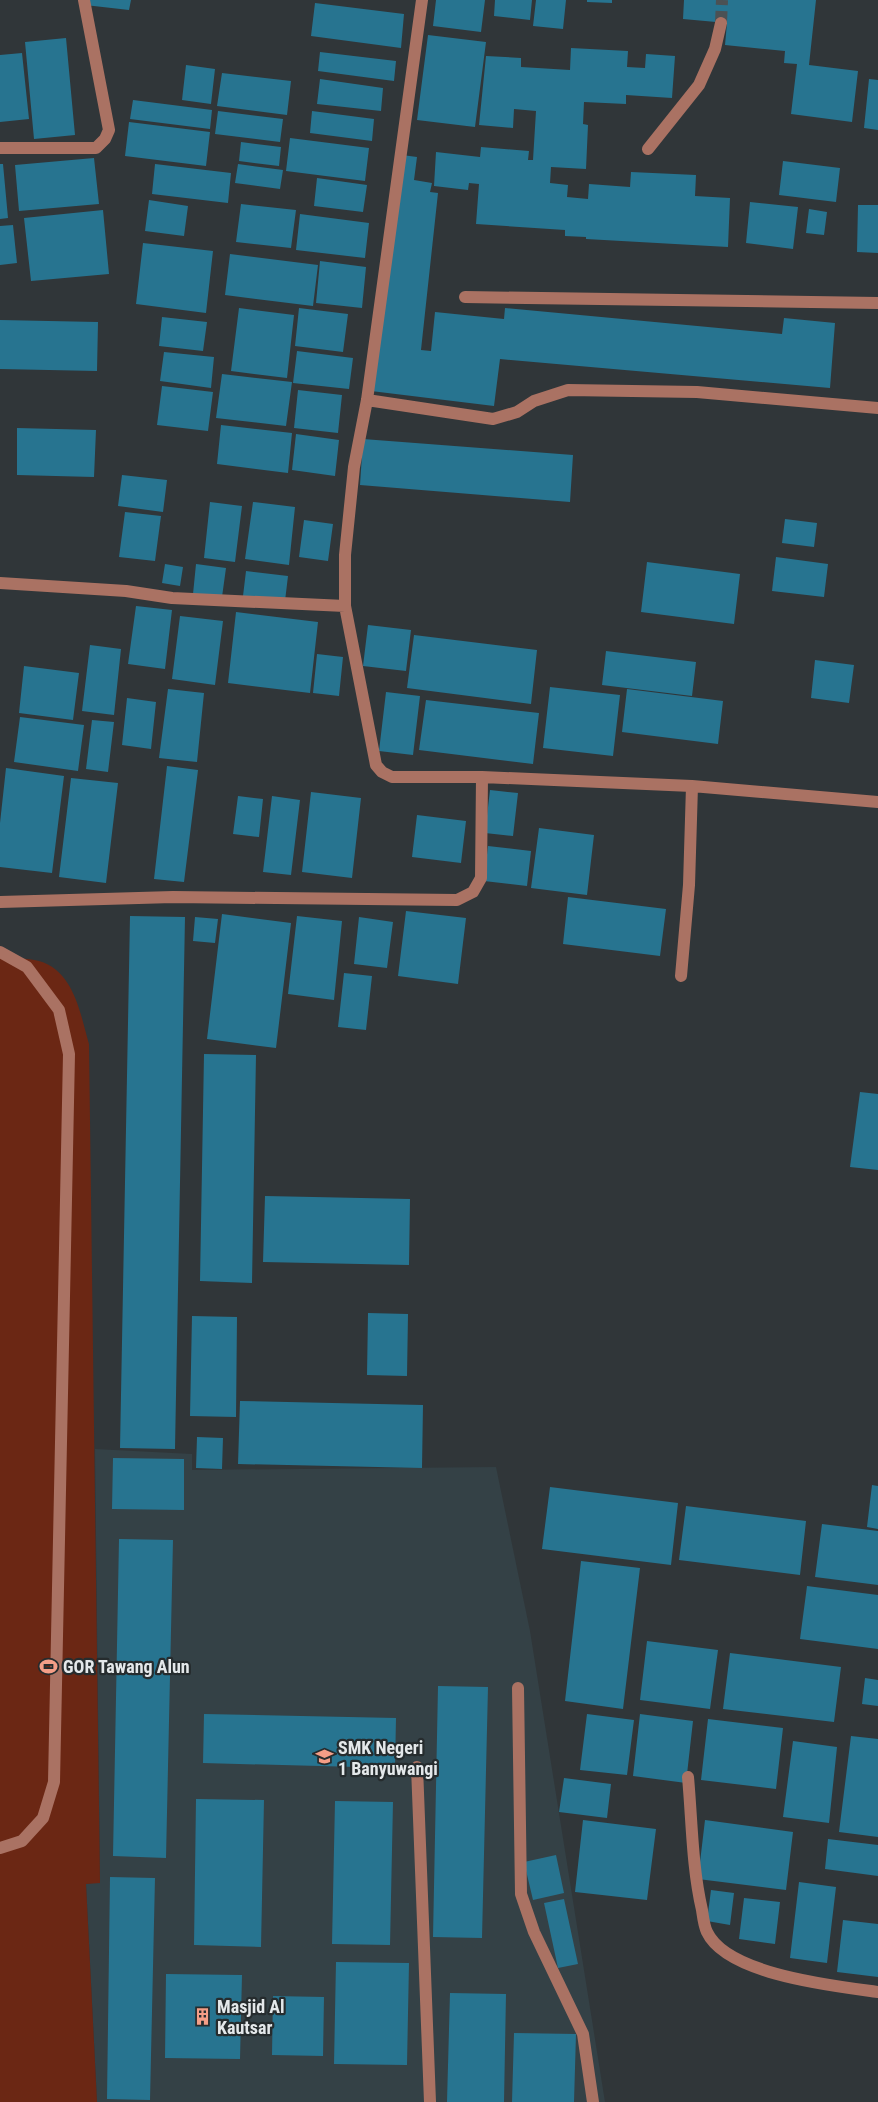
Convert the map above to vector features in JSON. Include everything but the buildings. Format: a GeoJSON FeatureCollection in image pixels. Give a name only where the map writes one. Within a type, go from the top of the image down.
{"type":"FeatureCollection","features":[{"type":"Feature","properties":{"kind":"street"},"geometry":{"type":"LineString","coordinates":[[0,148],[96,148],[105,139],[109,130],[84,0]]}},
{"type":"Feature","properties":{"kind":"street"},"geometry":{"type":"LineString","coordinates":[[422,0],[367,400],[354,467],[345,555],[346,606],[376,765],[382,772],[392,777],[482,777],[692,786],[878,802]]}},
{"type":"Feature","properties":{"kind":"street"},"geometry":{"type":"LineString","coordinates":[[648,149],[699,85],[715,49],[721,23]]}},
{"type":"Feature","properties":{"kind":"street"},"geometry":{"type":"LineString","coordinates":[[464,297],[878,303]]}},
{"type":"Feature","properties":{"kind":"street"},"geometry":{"type":"LineString","coordinates":[[367,400],[493,419],[517,412],[534,401],[568,390],[697,392],[878,408]]}},
{"type":"Feature","properties":{"kind":"street"},"geometry":{"type":"LineString","coordinates":[[0,583],[126,591],[172,598],[346,606]]}},
{"type":"Feature","properties":{"kind":"street"},"geometry":{"type":"LineString","coordinates":[[0,902],[174,897],[457,900],[473,892],[481,878],[482,777]]}},
{"type":"Feature","properties":{"kind":"street"},"geometry":{"type":"LineString","coordinates":[[681,976],[689,885],[692,786]]}},
{"type":"Feature","properties":{"kind":"street"},"geometry":{"type":"LineString","coordinates":[[0,952],[27,967],[59,1010],[69,1054],[54,1782],[43,1818],[22,1842],[0,1848]]}},
{"type":"Feature","properties":{"kind":"street"},"geometry":{"type":"LineString","coordinates":[[518,1688],[522,1894],[534,1932],[583,2034],[593,2102]]}},
{"type":"Feature","properties":{"kind":"street"},"geometry":{"type":"LineString","coordinates":[[417,1767],[430,2102]]}},
{"type":"Feature","properties":{"kind":"street"},"geometry":{"type":"LineString","coordinates":[[688,1777],[697,1888],[707,1932],[720,1950],[763,1971],[827,1985],[878,1992]]}},
{"type":"Feature","properties":{"kind":"shaded area","name":"GOR Tawang Alun"},"geometry":{"type":"Polygon","coordinates":[[[0,956],[39,961],[51,966],[60,974],[68,983],[74,995],[89,1044],[100,1883],[86,1884],[97,2102],[0,2102],[0,956]]]}},
{"type":"Feature","properties":{"kind":"shaded area","name":"SMK Negeri 1 Banyuwangi"},"geometry":{"type":"Polygon","coordinates":[[[95,1449],[192,1454],[192,1470],[496,1467],[530,1631],[605,2102],[97,2102],[86,1884],[100,1882],[95,1449]]]}},
{"type":"Feature","properties":{"kind":"tunnel"},"geometry":{"type":"LineString","coordinates":[[721,23],[722,0]]}},
{"type":"Feature","properties":{"kind":"place","name":"GOR Tawang Alun"},"geometry":{"type":"Point","coordinates":[49,1666]}},
{"type":"Feature","properties":{"kind":"place","name":"SMK Negeri 1 Banyuwangi"},"geometry":{"type":"Point","coordinates":[324,1757]}},
{"type":"Feature","properties":{"kind":"place","name":"Masjid Al Kautsar"},"geometry":{"type":"Point","coordinates":[203,2016]}}]}
